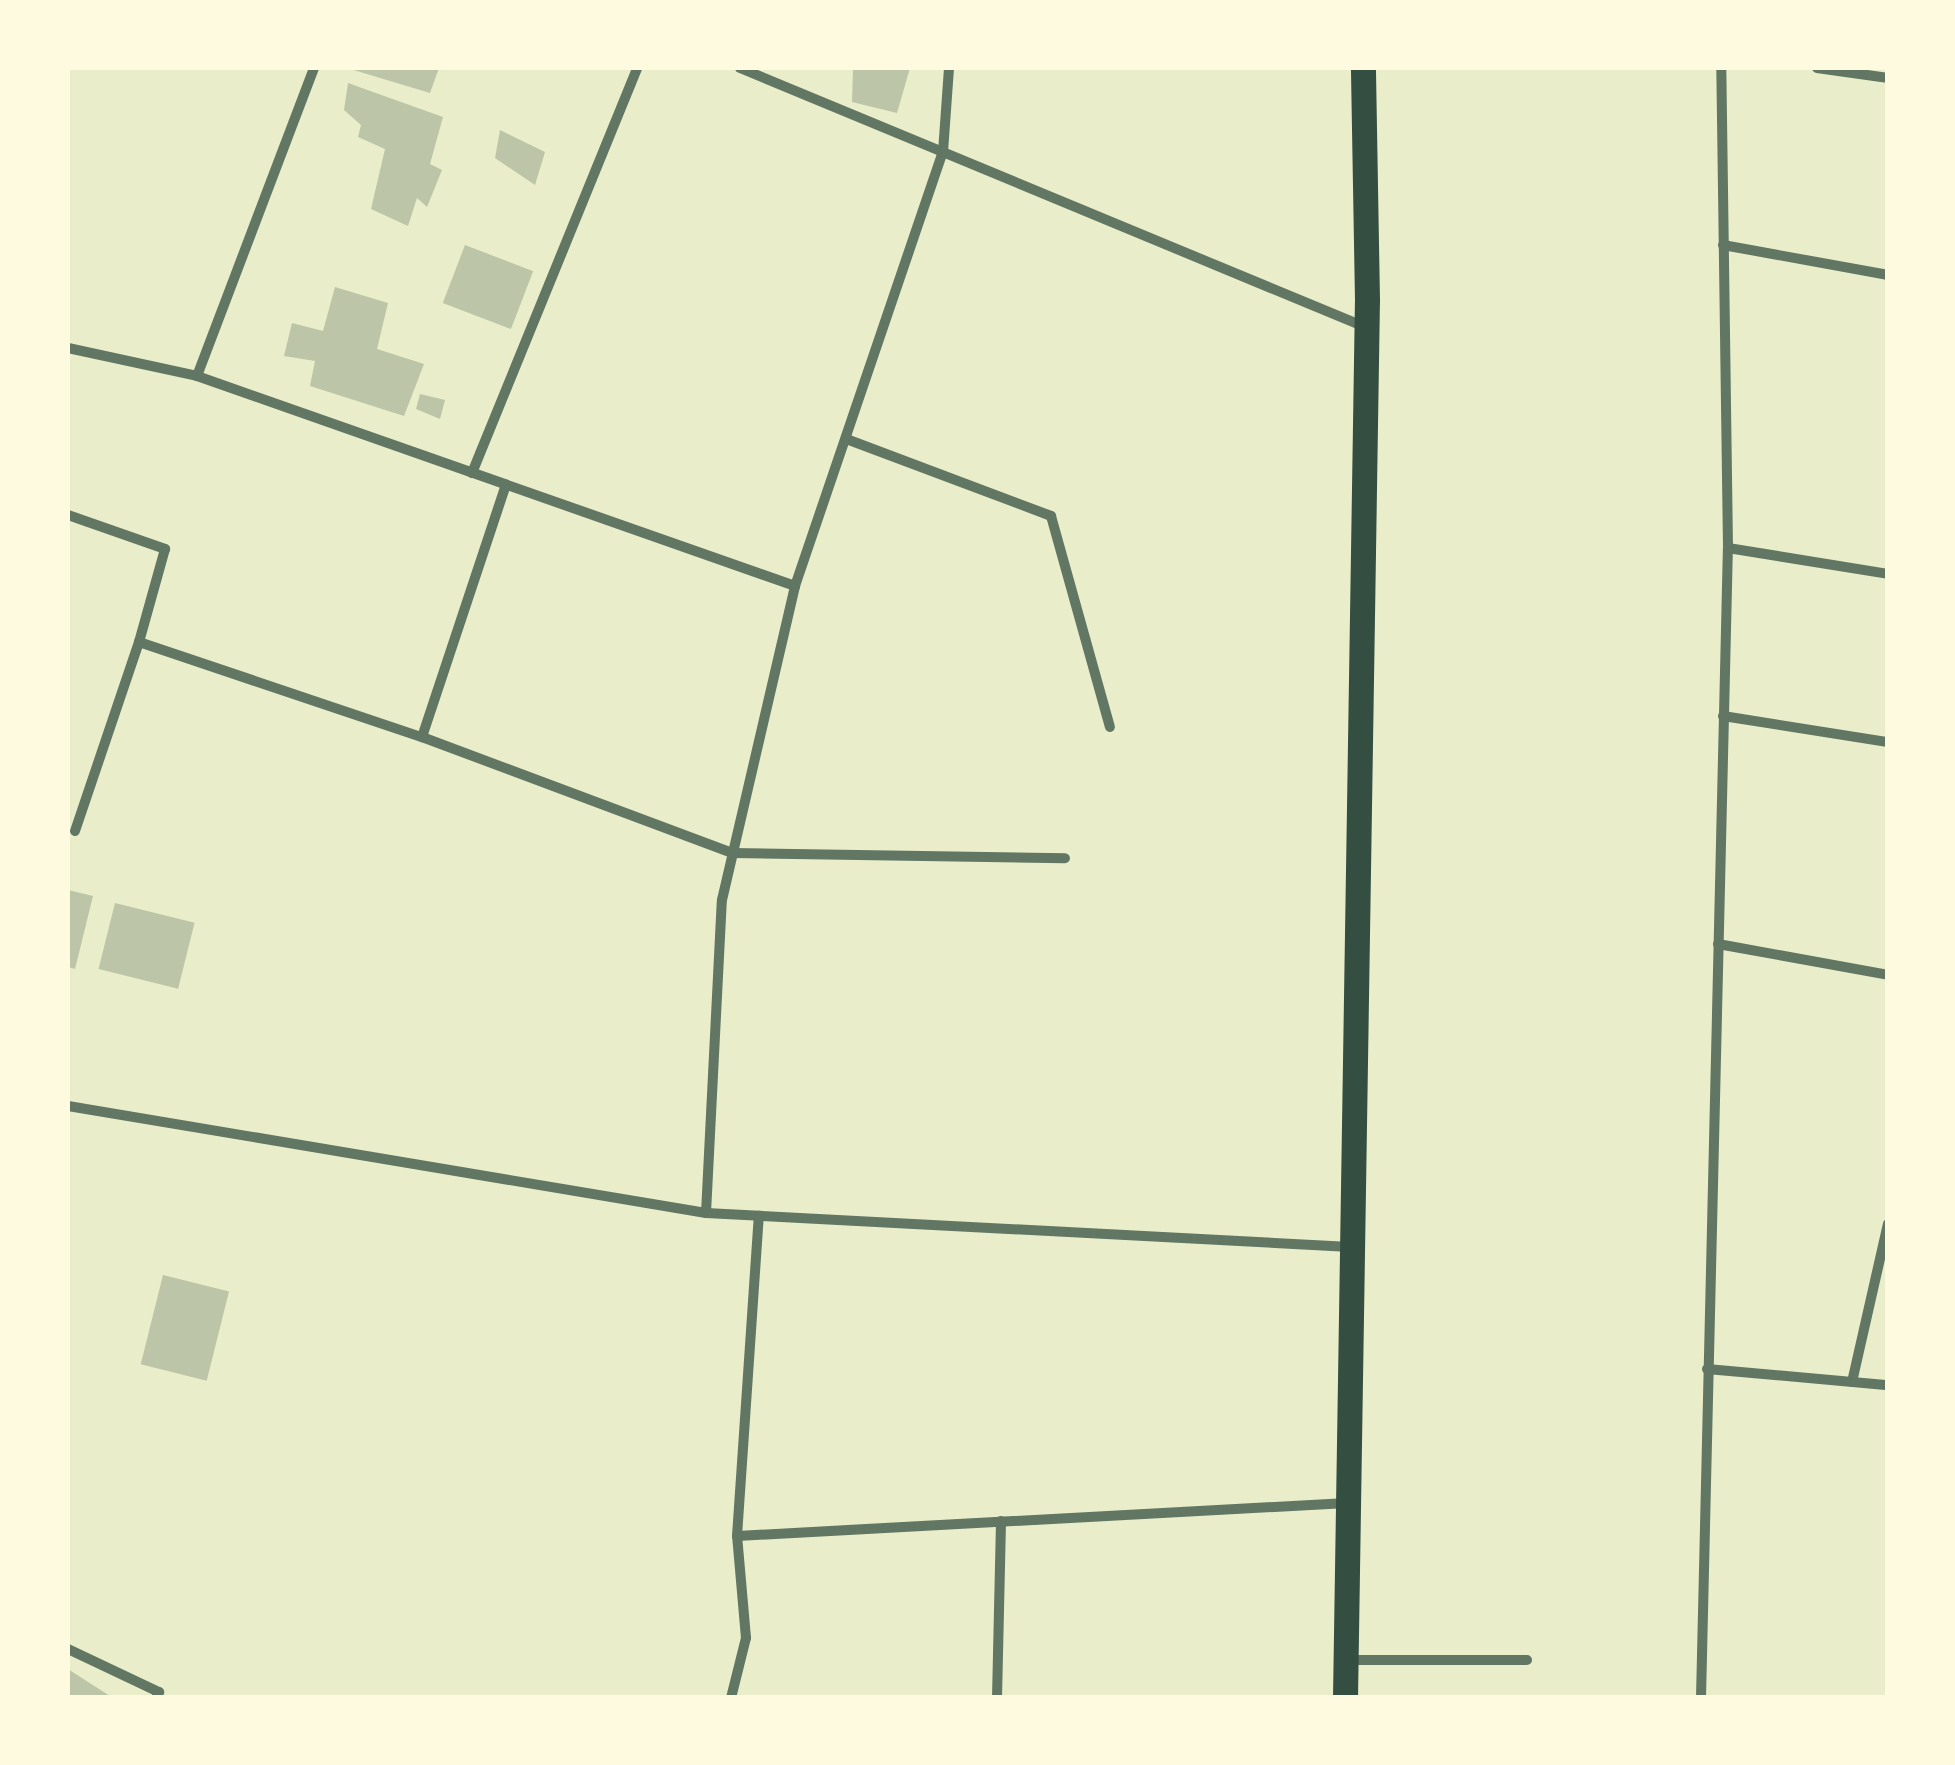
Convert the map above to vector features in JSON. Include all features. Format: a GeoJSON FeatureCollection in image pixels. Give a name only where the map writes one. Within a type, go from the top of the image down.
{"type":"FeatureCollection","features":[{"type":"Feature","properties":{"kind":"main road"},"geometry":{"type":"LineString","coordinates":[[1346,1698],[1366,328],[1363,68]]}},
{"type":"Feature","properties":{"kind":"street"},"geometry":{"type":"LineString","coordinates":[[197,376],[314,68]]}},
{"type":"Feature","properties":{"kind":"street"},"geometry":{"type":"LineString","coordinates":[[472,473],[637,68]]}},
{"type":"Feature","properties":{"kind":"street"},"geometry":{"type":"LineString","coordinates":[[740,68],[1366,328]]}},
{"type":"Feature","properties":{"kind":"street"},"geometry":{"type":"LineString","coordinates":[[706,1214],[722,900],[795,586],[849,440],[943,152],[949,68]]}},
{"type":"Feature","properties":{"kind":"street"},"geometry":{"type":"LineString","coordinates":[[1701,1698],[1728,548],[1721,68]]}},
{"type":"Feature","properties":{"kind":"street"},"geometry":{"type":"LineString","coordinates":[[1817,68],[1888,78]]}},
{"type":"Feature","properties":{"kind":"street"},"geometry":{"type":"LineString","coordinates":[[1723,244],[1888,275]]}},
{"type":"Feature","properties":{"kind":"street"},"geometry":{"type":"LineString","coordinates":[[68,348],[197,376],[795,586]]}},
{"type":"Feature","properties":{"kind":"street"},"geometry":{"type":"LineString","coordinates":[[849,440],[1051,516],[1110,728]]}},
{"type":"Feature","properties":{"kind":"street"},"geometry":{"type":"LineString","coordinates":[[422,736],[506,485]]}},
{"type":"Feature","properties":{"kind":"street"},"geometry":{"type":"LineString","coordinates":[[68,515],[166,549],[74,831]]}},
{"type":"Feature","properties":{"kind":"street"},"geometry":{"type":"LineString","coordinates":[[1728,548],[1888,574]]}},
{"type":"Feature","properties":{"kind":"street"},"geometry":{"type":"LineString","coordinates":[[138,642],[422,736],[733,853],[1065,858]]}},
{"type":"Feature","properties":{"kind":"street"},"geometry":{"type":"LineString","coordinates":[[1723,716],[1888,742]]}},
{"type":"Feature","properties":{"kind":"street"},"geometry":{"type":"LineString","coordinates":[[1718,944],[1888,975]]}},
{"type":"Feature","properties":{"kind":"street"},"geometry":{"type":"LineString","coordinates":[[68,1106],[706,1214],[1352,1247]]}},
{"type":"Feature","properties":{"kind":"street"},"geometry":{"type":"LineString","coordinates":[[731,1698],[746,1638],[737,1536],[760,1216]]}},
{"type":"Feature","properties":{"kind":"street"},"geometry":{"type":"LineString","coordinates":[[1852,1382],[1888,1224]]}},
{"type":"Feature","properties":{"kind":"street"},"geometry":{"type":"LineString","coordinates":[[1708,1368],[1888,1385]]}},
{"type":"Feature","properties":{"kind":"street"},"geometry":{"type":"LineString","coordinates":[[737,1536],[1348,1504]]}},
{"type":"Feature","properties":{"kind":"street"},"geometry":{"type":"LineString","coordinates":[[996,1698],[1001,1522]]}},
{"type":"Feature","properties":{"kind":"street"},"geometry":{"type":"LineString","coordinates":[[68,1648],[158,1692],[156,1698]]}},
{"type":"Feature","properties":{"kind":"street"},"geometry":{"type":"LineString","coordinates":[[1346,1660],[1526,1660]]}},
{"type":"Feature","properties":{"kind":"building"},"geometry":{"type":"Polygon","coordinates":[[[347,68],[439,68],[430,93],[347,68]]]}},
{"type":"Feature","properties":{"kind":"building"},"geometry":{"type":"Polygon","coordinates":[[[853,68],[910,68],[897,113],[852,102],[853,68]]]}},
{"type":"Feature","properties":{"kind":"building"},"geometry":{"type":"Polygon","coordinates":[[[348,83],[443,117],[430,164],[442,170],[427,207],[417,198],[408,226],[371,209],[385,149],[358,137],[361,125],[344,110],[348,83]]]}},
{"type":"Feature","properties":{"kind":"building"},"geometry":{"type":"Polygon","coordinates":[[[500,130],[545,152],[535,185],[495,158],[500,130]]]}},
{"type":"Feature","properties":{"kind":"building"},"geometry":{"type":"Polygon","coordinates":[[[465,245],[533,271],[511,329],[443,303],[465,245]]]}},
{"type":"Feature","properties":{"kind":"building"},"geometry":{"type":"Polygon","coordinates":[[[335,287],[388,303],[377,349],[424,364],[404,416],[310,386],[315,361],[284,356],[292,323],[323,331],[335,287]]]}},
{"type":"Feature","properties":{"kind":"building"},"geometry":{"type":"Polygon","coordinates":[[[420,394],[445,400],[440,419],[416,409],[420,394]]]}},
{"type":"Feature","properties":{"kind":"building"},"geometry":{"type":"Polygon","coordinates":[[[68,890],[93,896],[75,969],[68,967],[68,890]]]}},
{"type":"Feature","properties":{"kind":"building"},"geometry":{"type":"Polygon","coordinates":[[[115,903],[195,923],[178,989],[99,969],[115,903]]]}},
{"type":"Feature","properties":{"kind":"building"},"geometry":{"type":"Polygon","coordinates":[[[163,1275],[229,1291],[207,1381],[141,1364],[163,1275]]]}},
{"type":"Feature","properties":{"kind":"building"},"geometry":{"type":"Polygon","coordinates":[[[68,1669],[113,1698],[68,1698],[68,1669]]]}}]}
